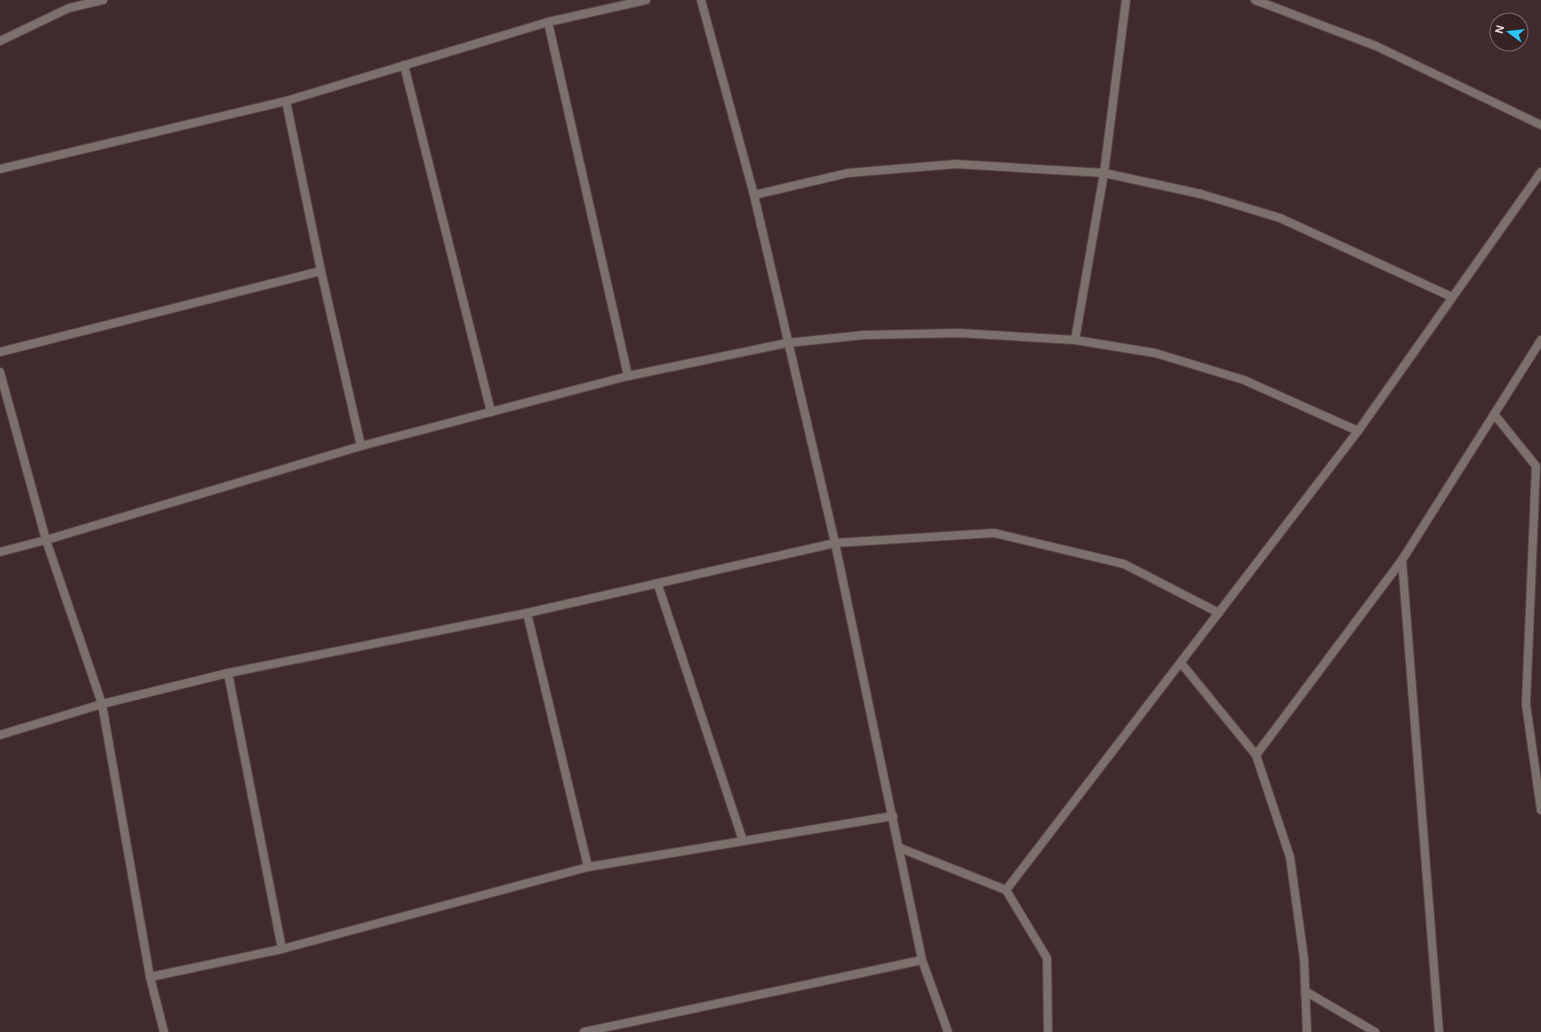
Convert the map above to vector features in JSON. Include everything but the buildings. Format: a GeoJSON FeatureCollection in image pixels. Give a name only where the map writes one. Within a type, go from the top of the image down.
{"type":"FeatureCollection","features":[{"type":"Feature","properties":{"kind":"street"},"geometry":{"type":"LineString","coordinates":[[69,8],[77,0]]}},
{"type":"Feature","properties":{"kind":"street"},"geometry":{"type":"LineString","coordinates":[[0,41],[69,8],[103,0]]}},
{"type":"Feature","properties":{"kind":"street"},"geometry":{"type":"LineString","coordinates":[[0,169],[286,101],[548,22],[646,0]]}},
{"type":"Feature","properties":{"kind":"street"},"geometry":{"type":"LineString","coordinates":[[701,0],[754,195],[787,343],[835,543],[900,848],[922,960],[948,1032]]}},
{"type":"Feature","properties":{"kind":"street"},"geometry":{"type":"LineString","coordinates":[[1075,340],[1104,173],[1126,0]]}},
{"type":"Feature","properties":{"kind":"street"},"geometry":{"type":"LineString","coordinates":[[1255,0],[1376,46],[1541,125]]}},
{"type":"Feature","properties":{"kind":"street"},"geometry":{"type":"LineString","coordinates":[[548,22],[628,376]]}},
{"type":"Feature","properties":{"kind":"street"},"geometry":{"type":"LineString","coordinates":[[404,65],[491,412]]}},
{"type":"Feature","properties":{"kind":"street"},"geometry":{"type":"LineString","coordinates":[[286,101],[321,272],[361,446]]}},
{"type":"Feature","properties":{"kind":"street"},"geometry":{"type":"LineString","coordinates":[[754,195],[848,173],[956,164],[1104,173],[1201,194],[1280,218],[1452,298]]}},
{"type":"Feature","properties":{"kind":"street"},"geometry":{"type":"LineString","coordinates":[[1006,890],[1358,431],[1541,172]]}},
{"type":"Feature","properties":{"kind":"street"},"geometry":{"type":"LineString","coordinates":[[0,352],[321,272]]}},
{"type":"Feature","properties":{"kind":"street"},"geometry":{"type":"LineString","coordinates":[[0,552],[46,540],[361,446],[628,376],[787,343],[864,335],[959,333],[1075,340],[1155,353],[1244,380],[1358,431]]}},
{"type":"Feature","properties":{"kind":"street"},"geometry":{"type":"LineString","coordinates":[[1256,755],[1402,560],[1541,340]]}},
{"type":"Feature","properties":{"kind":"street"},"geometry":{"type":"LineString","coordinates":[[0,372],[46,540],[102,704],[150,977],[164,1032]]}},
{"type":"Feature","properties":{"kind":"street"},"geometry":{"type":"LineString","coordinates":[[1494,414],[1536,466],[1526,704],[1541,810]]}},
{"type":"Feature","properties":{"kind":"street"},"geometry":{"type":"LineString","coordinates":[[0,735],[102,704],[228,673],[658,585],[835,543],[994,533],[1124,564],[1219,613]]}},
{"type":"Feature","properties":{"kind":"street"},"geometry":{"type":"LineString","coordinates":[[1402,560],[1439,1032]]}},
{"type":"Feature","properties":{"kind":"street"},"geometry":{"type":"LineString","coordinates":[[658,585],[743,841]]}},
{"type":"Feature","properties":{"kind":"street"},"geometry":{"type":"LineString","coordinates":[[527,613],[588,867]]}},
{"type":"Feature","properties":{"kind":"street"},"geometry":{"type":"LineString","coordinates":[[1181,663],[1256,755],[1290,857],[1304,959],[1307,1032]]}},
{"type":"Feature","properties":{"kind":"street"},"geometry":{"type":"LineString","coordinates":[[228,673],[282,949]]}},
{"type":"Feature","properties":{"kind":"street"},"geometry":{"type":"LineString","coordinates":[[150,977],[282,949],[588,867],[893,816]]}},
{"type":"Feature","properties":{"kind":"street"},"geometry":{"type":"LineString","coordinates":[[900,848],[1006,890],[1047,958],[1048,1032]]}},
{"type":"Feature","properties":{"kind":"street"},"geometry":{"type":"LineString","coordinates":[[584,1032],[922,960]]}},
{"type":"Feature","properties":{"kind":"street"},"geometry":{"type":"LineString","coordinates":[[1305,992],[1375,1032]]}}]}
